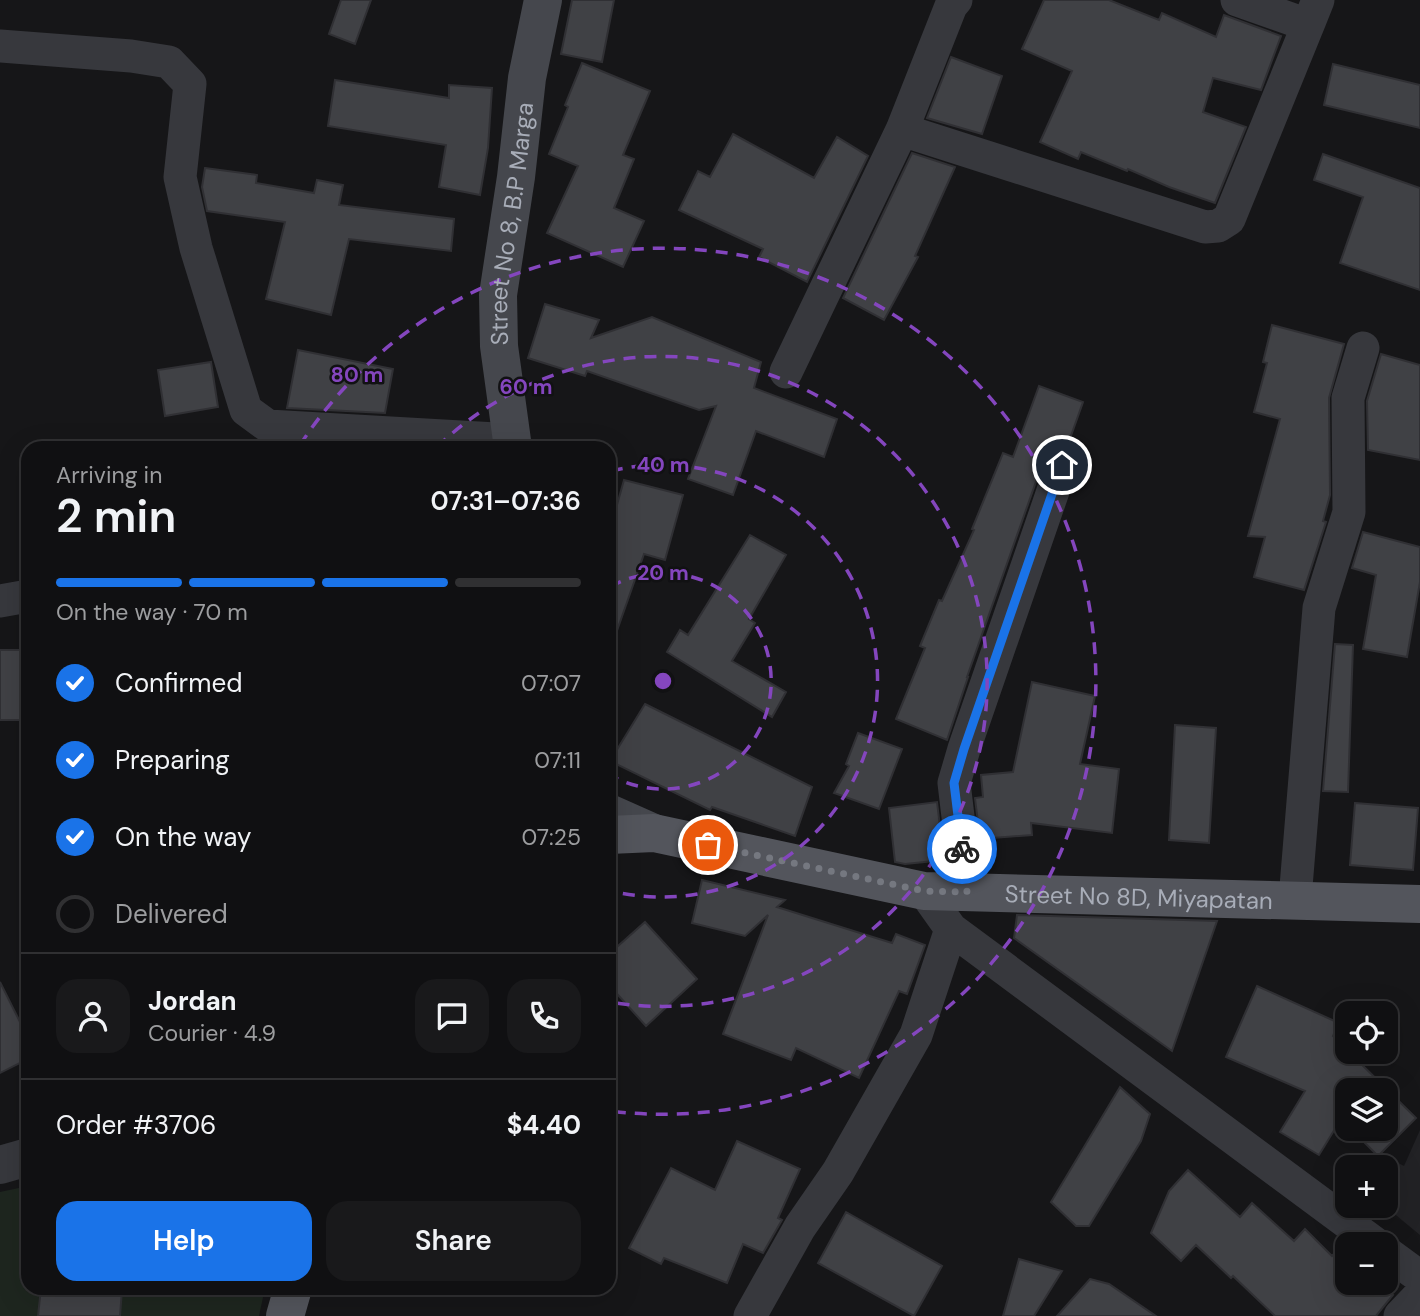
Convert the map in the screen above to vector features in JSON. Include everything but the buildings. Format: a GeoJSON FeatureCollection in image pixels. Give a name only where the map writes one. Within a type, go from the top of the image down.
{"type":"FeatureCollection","features":[{"type":"Feature","properties":{"kind":"main road","name":"Street No 8, B.P Marga"},"geometry":{"type":"LineString","coordinates":[[512,441],[499,346],[498,295],[516,177],[527,78],[543,0]]}},
{"type":"Feature","properties":{"kind":"main road","name":"Street No 8D, Miyapatan"},"geometry":{"type":"LineString","coordinates":[[616,816],[654,833],[924,891],[1420,904]]}},
{"type":"Feature","properties":{"kind":"main road","name":"Street No 8D, Miyapatan"},"geometry":{"type":"LineString","coordinates":[[616,835],[654,833]]}},
{"type":"Feature","properties":{"kind":"main road"},"geometry":{"type":"LineString","coordinates":[[285,1316],[291,1295]]}},
{"type":"Feature","properties":{"kind":"street"},"geometry":{"type":"LineString","coordinates":[[786,372],[902,131],[951,6],[956,0]]}},
{"type":"Feature","properties":{"kind":"street"},"geometry":{"type":"LineString","coordinates":[[902,131],[1205,227],[1218,226],[1229,219],[1313,13],[1237,0]]}},
{"type":"Feature","properties":{"kind":"street"},"geometry":{"type":"LineString","coordinates":[[0,46],[131,55],[169,62],[190,84],[180,177],[196,248],[246,410],[268,426],[471,441]]}},
{"type":"Feature","properties":{"kind":"street"},"geometry":{"type":"LineString","coordinates":[[1296,899],[1318,608],[1349,512],[1348,398],[1363,348]]}},
{"type":"Feature","properties":{"kind":"street"},"geometry":{"type":"LineString","coordinates":[[967,892],[954,783],[1062,465]]}},
{"type":"Feature","properties":{"kind":"street"},"geometry":{"type":"LineString","coordinates":[[0,601],[21,597]]}},
{"type":"Feature","properties":{"kind":"street"},"geometry":{"type":"LineString","coordinates":[[924,891],[951,929],[1360,1232]]}},
{"type":"Feature","properties":{"kind":"street"},"geometry":{"type":"LineString","coordinates":[[750,1316],[800,1227],[838,1172],[916,1035],[951,929]]}},
{"type":"Feature","properties":{"kind":"street"},"geometry":{"type":"LineString","coordinates":[[1398,1261],[1420,1277]]}},
{"type":"Feature","properties":{"kind":"street"},"geometry":{"type":"LineString","coordinates":[[1400,1316],[1420,1295]]}},
{"type":"Feature","properties":{"kind":"shaded area"},"geometry":{"type":"Polygon","coordinates":[[[1420,1130],[1420,1235],[1398,1217],[1398,1163],[1404,1166],[1420,1130]]]}},
{"type":"Feature","properties":{"kind":"shaded area"},"geometry":{"type":"Polygon","coordinates":[[[21,1188],[21,1295],[264,1295],[259,1316],[0,1316],[0,1192],[21,1188]]]}},
{"type":"Feature","properties":{"kind":"way so far"},"geometry":{"type":"LineString","coordinates":[[708,845],[924,891],[967,892],[962,849]]}},
{"type":"Feature","properties":{"kind":"route"},"geometry":{"type":"LineString","coordinates":[[962,849],[954,783],[1062,465]]}}]}
